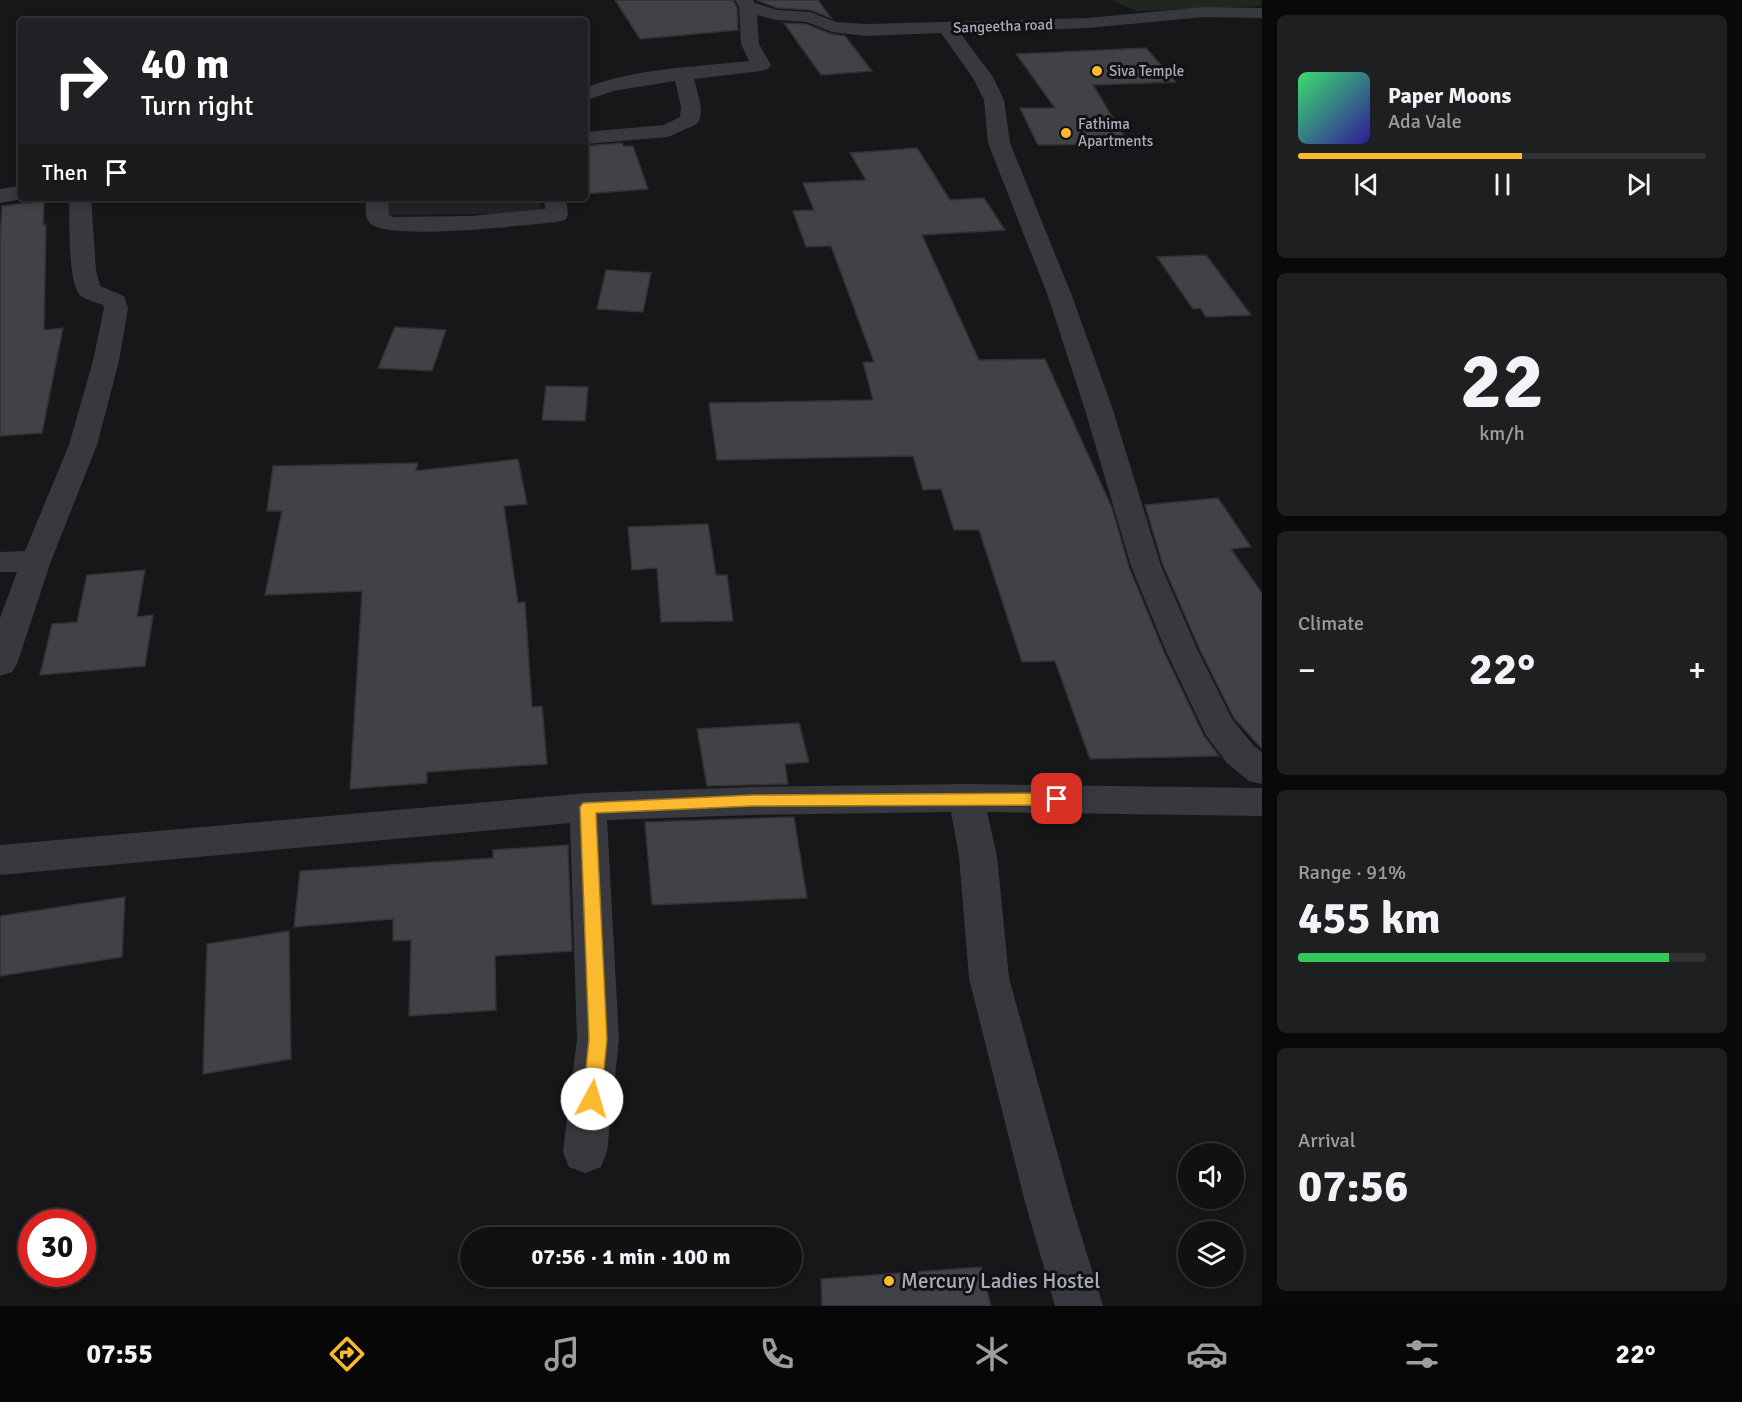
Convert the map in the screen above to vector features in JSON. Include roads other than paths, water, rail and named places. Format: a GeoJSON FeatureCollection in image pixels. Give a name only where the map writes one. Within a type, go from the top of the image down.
{"type":"FeatureCollection","features":[{"type":"Feature","properties":{"kind":"street","name":"Sangeetha road"},"geometry":{"type":"LineString","coordinates":[[588,94],[608,86],[762,65],[750,44],[746,4],[776,15],[810,17],[832,27],[845,29],[1088,23],[1204,12],[1262,13]]}},
{"type":"Feature","properties":{"kind":"street"},"geometry":{"type":"LineString","coordinates":[[947,28],[983,77],[994,100],[999,143],[1060,296],[1100,410],[1146,566],[1182,651],[1218,726],[1240,754],[1262,771]]}},
{"type":"Feature","properties":{"kind":"street"},"geometry":{"type":"LineString","coordinates":[[588,138],[668,131],[690,120],[691,107],[683,74]]}},
{"type":"Feature","properties":{"kind":"street"},"geometry":{"type":"LineString","coordinates":[[0,196],[18,193]]}},
{"type":"Feature","properties":{"kind":"street"},"geometry":{"type":"LineString","coordinates":[[0,664],[36,561],[84,445],[106,361],[116,308],[115,301],[89,290],[84,270],[80,201]]}},
{"type":"Feature","properties":{"kind":"street"},"geometry":{"type":"LineString","coordinates":[[377,201],[378,219],[390,224],[471,223],[557,215],[555,201]]}},
{"type":"Feature","properties":{"kind":"street"},"geometry":{"type":"LineString","coordinates":[[0,562],[36,561]]}},
{"type":"Feature","properties":{"kind":"street"},"geometry":{"type":"LineString","coordinates":[[0,860],[588,807],[752,801],[966,798],[1262,802]]}},
{"type":"Feature","properties":{"kind":"street"},"geometry":{"type":"LineString","coordinates":[[966,798],[978,855],[989,978],[1048,1202],[1079,1306]]}},
{"type":"Feature","properties":{"kind":"street"},"geometry":{"type":"LineString","coordinates":[[585,1152],[598,1039],[588,807]]}},
{"type":"Feature","properties":{"kind":"place","name":"Siva Temple"},"geometry":{"type":"Point","coordinates":[1097,71]}},
{"type":"Feature","properties":{"kind":"place","name":"Fathima Apartments"},"geometry":{"type":"Point","coordinates":[1066,133]}},
{"type":"Feature","properties":{"kind":"place","name":"Mercury Ladies Hostel"},"geometry":{"type":"Point","coordinates":[889,1281]}}]}
